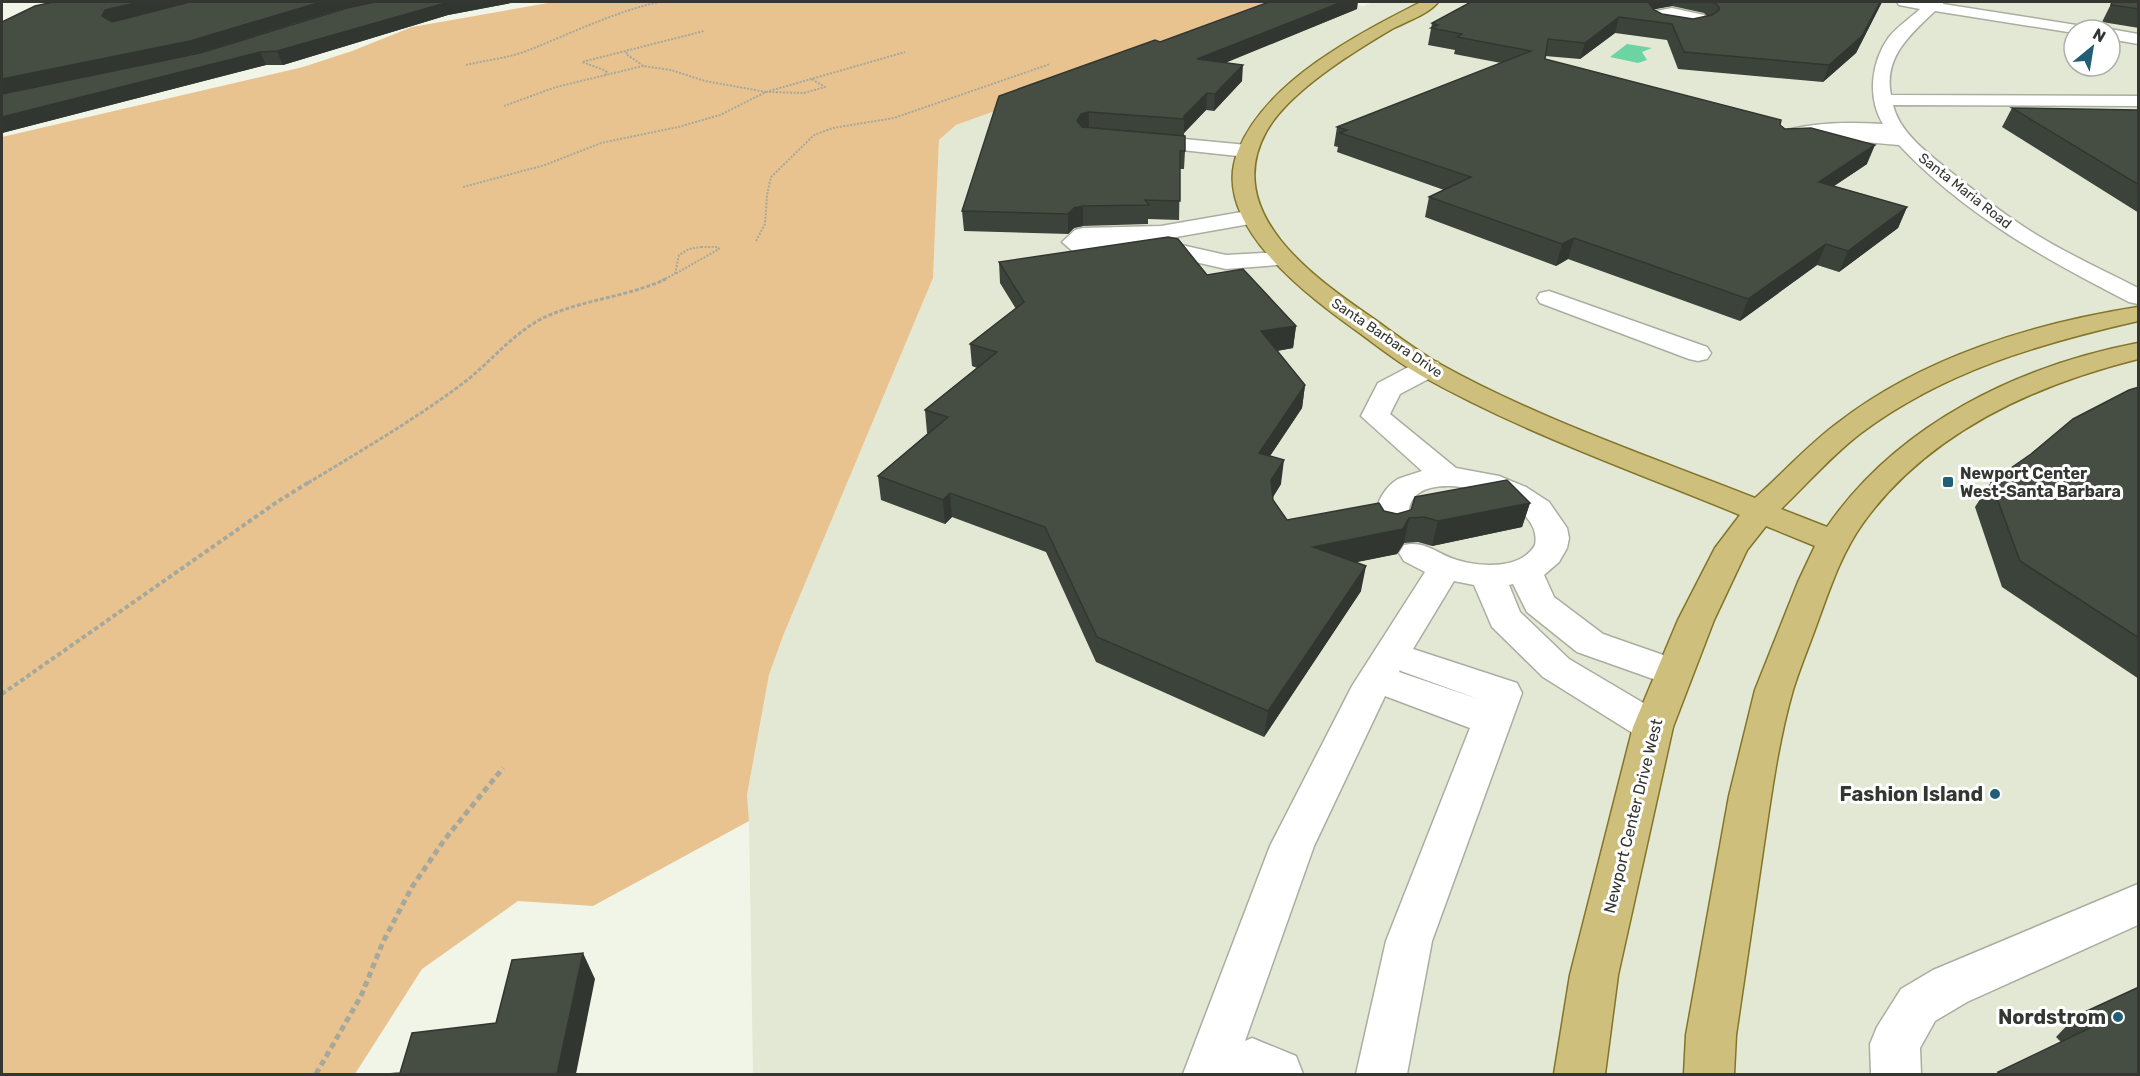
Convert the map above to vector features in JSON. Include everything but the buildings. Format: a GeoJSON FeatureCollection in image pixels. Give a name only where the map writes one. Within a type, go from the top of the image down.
{"type":"FeatureCollection","features":[{"type":"Feature","properties":{"kind":"main road","name":"Santa Barbara Drive"},"geometry":{"type":"LineString","coordinates":[[1431,2],[1381,28],[1310,78],[1282,101],[1260,125],[1247,151],[1243,176],[1252,217],[1283,259],[1321,294],[1428,368],[1525,416],[1834,542]]}},
{"type":"Feature","properties":{"kind":"main road","name":"Newport Center Drive West"},"geometry":{"type":"LineString","coordinates":[[1579,1074],[1594,975],[1653,727],[1696,620],[1732,548],[1760,512],[1849,428],[1905,391],[1983,355],[2064,330],[2139,314]]}},
{"type":"Feature","properties":{"kind":"main road"},"geometry":{"type":"LineString","coordinates":[[1709,1074],[1711,1035],[1750,795],[1774,690],[1815,582],[1834,542],[1852,515],[1897,466],[1950,424],[2032,383],[2082,364],[2139,351]]}},
{"type":"Feature","properties":{"kind":"street"},"geometry":{"type":"LineString","coordinates":[[1684,2],[1672,9],[1672,13],[1703,12]]}},
{"type":"Feature","properties":{"kind":"street"},"geometry":{"type":"LineString","coordinates":[[1904,2],[1935,4],[2062,26]]}},
{"type":"Feature","properties":{"kind":"street","name":"Santa Maria Road"},"geometry":{"type":"LineString","coordinates":[[1935,4],[1896,39],[1885,61],[1881,89],[1883,100],[1886,114],[1900,135],[1927,164],[2007,226],[2070,262],[2139,297]]}},
{"type":"Feature","properties":{"kind":"street"},"geometry":{"type":"LineString","coordinates":[[2122,36],[2139,39]]}},
{"type":"Feature","properties":{"kind":"street"},"geometry":{"type":"LineString","coordinates":[[1883,100],[2139,101]]}},
{"type":"Feature","properties":{"kind":"street"},"geometry":{"type":"LineString","coordinates":[[1125,140],[1247,151]]}},
{"type":"Feature","properties":{"kind":"street"},"geometry":{"type":"LineString","coordinates":[[1252,217],[1161,233],[1083,235],[1073,242],[1084,249],[1151,245],[1226,262],[1283,259]]}},
{"type":"Feature","properties":{"kind":"street"},"geometry":{"type":"LineString","coordinates":[[1548,298],[1698,353]]}},
{"type":"Feature","properties":{"kind":"street"},"geometry":{"type":"LineString","coordinates":[[1428,368],[1388,389],[1375,416],[1447,477]]}},
{"type":"Feature","properties":{"kind":"street"},"geometry":{"type":"LineString","coordinates":[[1246,1071],[1292,846],[1376,678],[1430,560],[1472,574],[1487,575],[1525,571],[1543,561],[1552,546],[1551,530],[1542,513],[1524,498],[1500,486],[1474,479],[1447,477],[1425,480],[1406,487],[1394,498],[1388,511],[1391,527]]}},
{"type":"Feature","properties":{"kind":"street"},"geometry":{"type":"LineString","coordinates":[[1525,571],[1539,604],[1590,643],[1673,673]]}},
{"type":"Feature","properties":{"kind":"street"},"geometry":{"type":"LineString","coordinates":[[1487,575],[1505,618],[1556,668],[1653,727]]}},
{"type":"Feature","properties":{"kind":"street"},"geometry":{"type":"LineString","coordinates":[[1382,1074],[1409,941],[1503,693],[1414,662]]}},
{"type":"Feature","properties":{"kind":"street"},"geometry":{"type":"LineString","coordinates":[[1376,678],[1492,721]]}},
{"type":"Feature","properties":{"kind":"street"},"geometry":{"type":"LineString","coordinates":[[1896,1074],[1895,1044],[1918,1005],[1950,986],[2139,904]]}},
{"type":"Feature","properties":{"kind":"path"},"geometry":{"type":"LineString","coordinates":[[466,65],[527,51],[571,31],[640,6],[659,2]]}},
{"type":"Feature","properties":{"kind":"path"},"geometry":{"type":"LineString","coordinates":[[604,75],[607,72],[604,69],[584,65],[582,62],[704,31]]}},
{"type":"Feature","properties":{"kind":"path"},"geometry":{"type":"LineString","coordinates":[[628,51],[627,56],[645,66],[677,71],[711,82],[766,92],[793,94],[825,87],[810,78]]}},
{"type":"Feature","properties":{"kind":"path"},"geometry":{"type":"LineString","coordinates":[[463,187],[545,165],[602,143],[678,127],[720,115],[766,92],[904,52]]}},
{"type":"Feature","properties":{"kind":"path"},"geometry":{"type":"LineString","coordinates":[[756,241],[765,224],[768,207],[766,193],[770,179],[810,138],[836,128],[908,114],[1050,64]]}},
{"type":"Feature","properties":{"kind":"path"},"geometry":{"type":"LineString","coordinates":[[504,106],[545,90],[645,66]]}},
{"type":"Feature","properties":{"kind":"path"},"geometry":{"type":"LineString","coordinates":[[2,694],[286,496],[421,413],[468,379],[523,330],[552,314],[646,288],[675,275],[709,256],[718,247],[695,248],[681,254],[677,259],[675,275]]}},
{"type":"Feature","properties":{"kind":"path"},"geometry":{"type":"LineString","coordinates":[[316,1074],[361,996],[383,942],[412,887],[445,839],[503,768]]}},
{"type":"Feature","properties":{"kind":"shaded area"},"geometry":{"type":"Polygon","coordinates":[[[554,2],[1299,2],[956,125],[939,140],[933,278],[783,636],[769,675],[747,795],[749,821],[593,906],[518,901],[422,969],[355,1074],[2,1074],[2,137],[303,67],[352,51],[412,27],[554,2]]]}},
{"type":"Feature","properties":{"kind":"shaded area"},"geometry":{"type":"Polygon","coordinates":[[[1299,2],[1342,2],[1363,6],[1373,2],[2138,2],[2138,1074],[753,1074],[747,795],[769,675],[783,636],[933,278],[939,140],[956,125],[1299,2]]]}},
{"type":"Feature","properties":{"kind":"shaded area"},"geometry":{"type":"Polygon","coordinates":[[[1627,44],[1652,48],[1642,52],[1647,60],[1638,63],[1610,57],[1627,44]]]}},
{"type":"Feature","properties":{"kind":"place","name":"Newport Center West-Santa Barbara"},"geometry":{"type":"Point","coordinates":[1948,482]}},
{"type":"Feature","properties":{"kind":"place","name":"Fashion Island"},"geometry":{"type":"Point","coordinates":[1995,794]}},
{"type":"Feature","properties":{"kind":"place","name":"Nordstrom"},"geometry":{"type":"Point","coordinates":[2118,1017]}}]}
